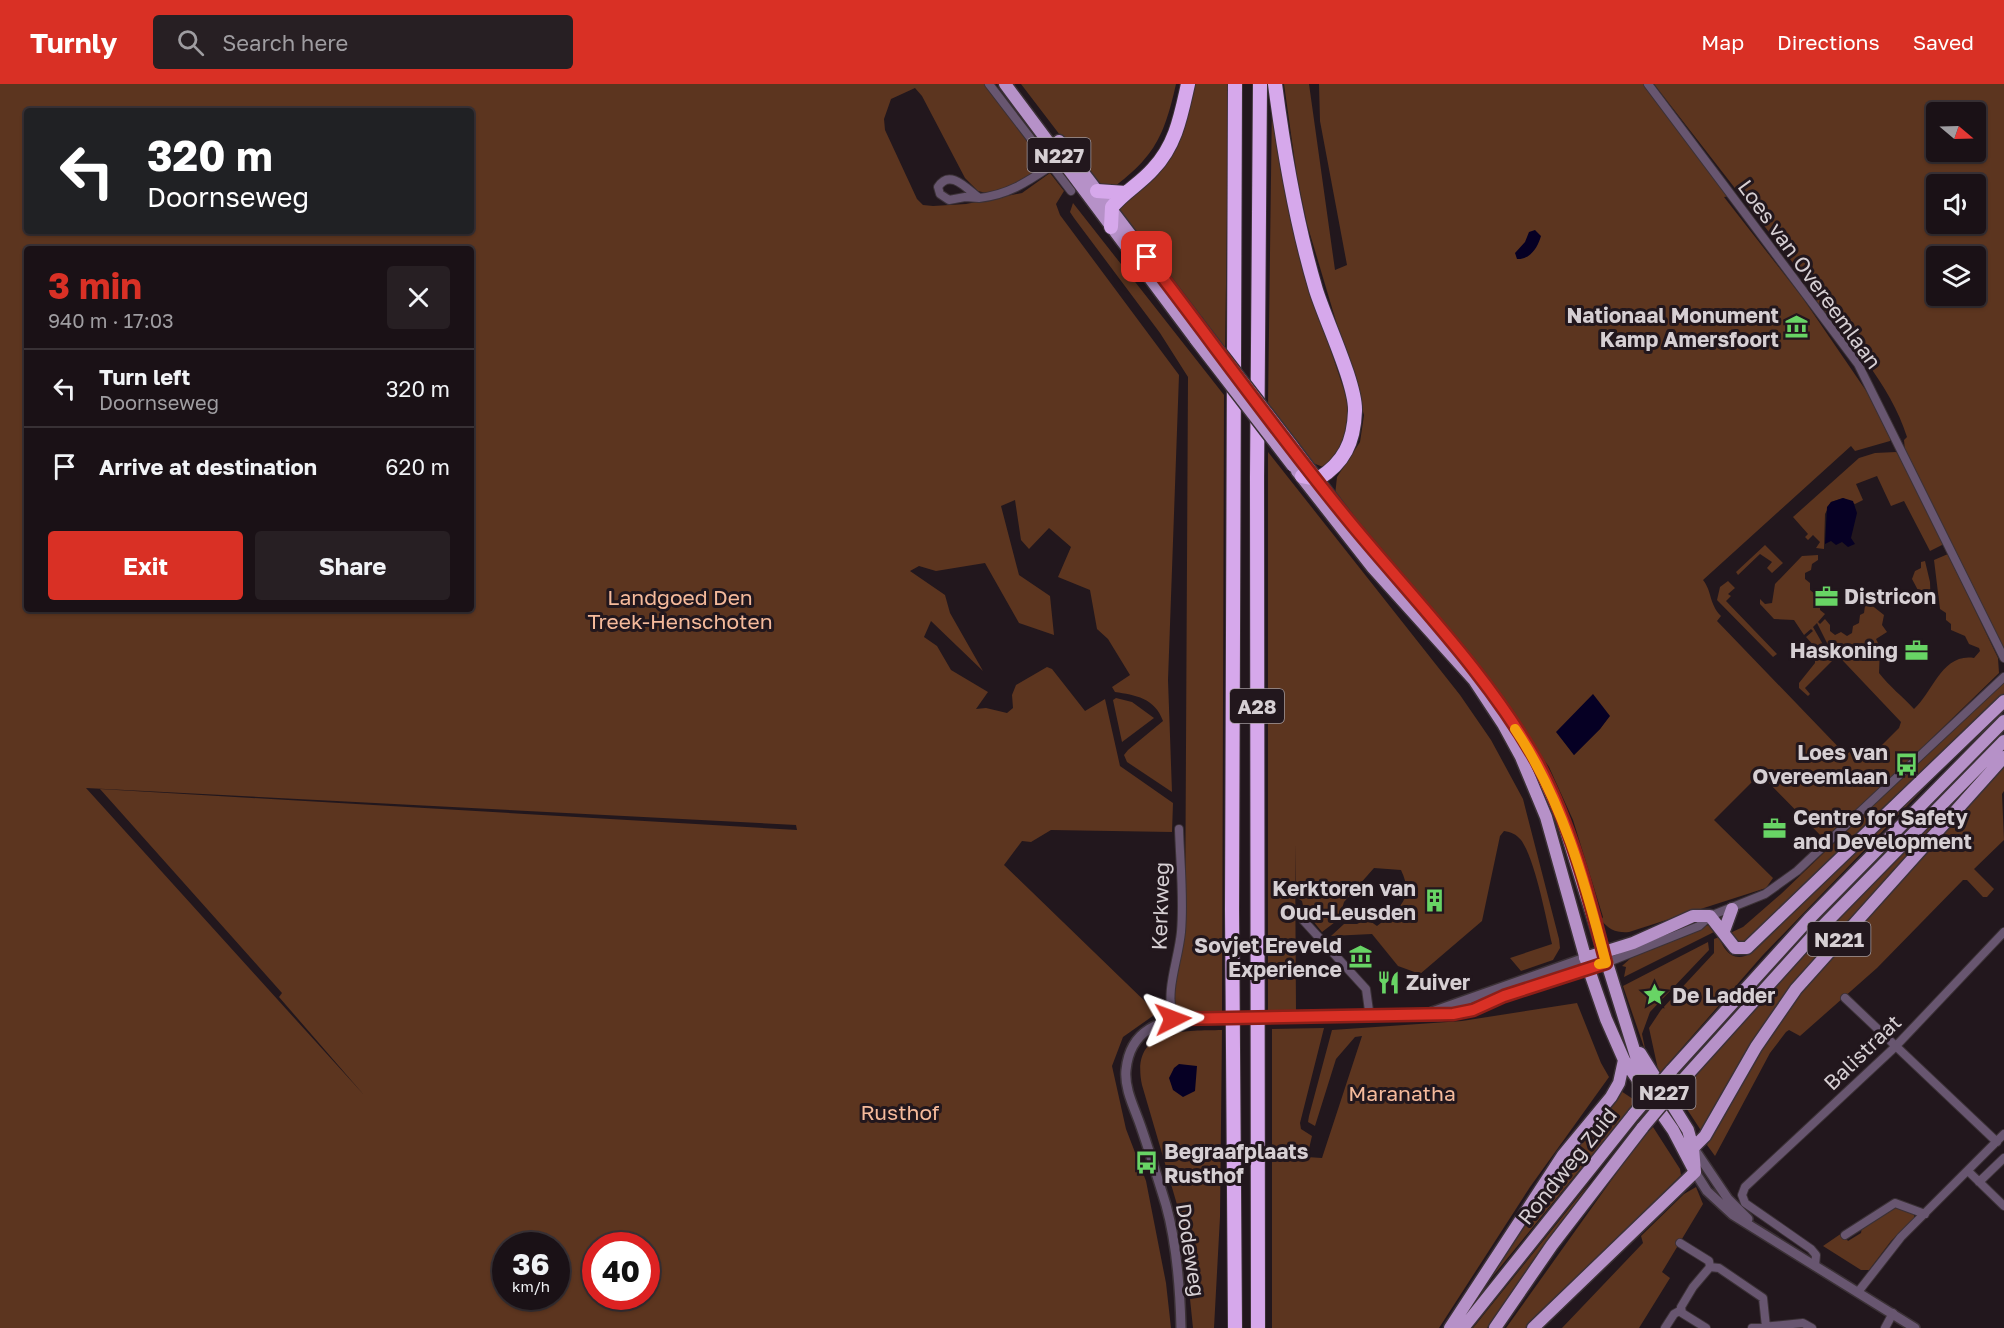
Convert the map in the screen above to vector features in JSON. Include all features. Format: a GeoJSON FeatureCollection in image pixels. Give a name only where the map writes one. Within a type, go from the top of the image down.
{"type":"FeatureCollection","features":[{"type":"Feature","properties":{"kind":"highway"},"geometry":{"type":"LineString","coordinates":[[1111,227],[1111,209],[1155,168],[1169,147],[1175,135],[1188,84]]}},
{"type":"Feature","properties":{"kind":"highway","name":"A28"},"geometry":{"type":"LineString","coordinates":[[1235,84],[1232,480],[1235,1328]]}},
{"type":"Feature","properties":{"kind":"highway","name":"A28"},"geometry":{"type":"LineString","coordinates":[[1258,1328],[1257,477],[1260,84]]}},
{"type":"Feature","properties":{"kind":"highway"},"geometry":{"type":"LineString","coordinates":[[1275,84],[1281,136],[1302,236],[1316,289],[1355,408],[1353,435],[1344,457],[1333,470],[1318,479],[1297,471]]}},
{"type":"Feature","properties":{"kind":"highway"},"geometry":{"type":"LineString","coordinates":[[1097,190],[1126,193]]}},
{"type":"Feature","properties":{"kind":"highway","name":"A28"},"geometry":{"type":"LineString","coordinates":[[1227,1328],[1234,1294]]}},
{"type":"Feature","properties":{"kind":"main road","name":"N227"},"geometry":{"type":"LineString","coordinates":[[1005,84],[1297,471],[1373,568],[1474,680],[1503,724],[1521,757],[1546,818],[1586,962],[1606,1019],[1624,1060],[1675,1134],[1695,1172]]}},
{"type":"Feature","properties":{"kind":"main road","name":"N227"},"geometry":{"type":"LineString","coordinates":[[1014,84],[1352,525],[1479,674],[1536,761],[1562,818],[1646,1089]]}},
{"type":"Feature","properties":{"kind":"main road","name":"N221"},"geometry":{"type":"LineString","coordinates":[[1710,916],[1724,931],[1728,942],[1735,948],[1741,950],[1751,946],[1768,926],[2004,701]]}},
{"type":"Feature","properties":{"kind":"main road","name":"Rondweg Zuid"},"geometry":{"type":"LineString","coordinates":[[1463,1328],[1671,1071],[1809,919],[2004,721]]}},
{"type":"Feature","properties":{"kind":"main road","name":"Rondweg Zuid"},"geometry":{"type":"LineString","coordinates":[[1496,1328],[1558,1237],[1680,1083],[1810,939],[2004,741]]}},
{"type":"Feature","properties":{"kind":"main road","name":"N221"},"geometry":{"type":"LineString","coordinates":[[1693,1148],[1706,1136],[1756,1047],[1796,989],[2004,757]]}},
{"type":"Feature","properties":{"kind":"main road"},"geometry":{"type":"LineString","coordinates":[[1724,931],[1732,909]]}},
{"type":"Feature","properties":{"kind":"main road","name":"Dodeweg"},"geometry":{"type":"LineString","coordinates":[[1586,962],[1604,958],[1693,916],[1710,916]]}},
{"type":"Feature","properties":{"kind":"main road","name":"N227"},"geometry":{"type":"LineString","coordinates":[[1631,1037],[1688,1130],[1693,1148]]}},
{"type":"Feature","properties":{"kind":"main road"},"geometry":{"type":"LineString","coordinates":[[1450,1328],[1563,1155],[1611,1097],[1619,1083],[1624,1060]]}},
{"type":"Feature","properties":{"kind":"main road","name":"N227"},"geometry":{"type":"LineString","coordinates":[[1675,1134],[1693,1148]]}},
{"type":"Feature","properties":{"kind":"main road"},"geometry":{"type":"LineString","coordinates":[[1533,1328],[1695,1172],[1693,1148]]}},
{"type":"Feature","properties":{"kind":"street"},"geometry":{"type":"LineString","coordinates":[[989,84],[1071,191]]}},
{"type":"Feature","properties":{"kind":"street","name":"Loes van Overeemlaan"},"geometry":{"type":"LineString","coordinates":[[1648,84],[1858,364],[2004,658]]}},
{"type":"Feature","properties":{"kind":"street"},"geometry":{"type":"LineString","coordinates":[[979,198],[955,180],[944,180],[939,187],[940,195],[949,201],[971,196],[979,198],[1012,191],[1052,166]]}},
{"type":"Feature","properties":{"kind":"street"},"geometry":{"type":"LineString","coordinates":[[1710,916],[1765,894],[1797,871],[2004,677]]}},
{"type":"Feature","properties":{"kind":"street","name":"Kerkweg"},"geometry":{"type":"LineString","coordinates":[[1173,1019],[1169,1004],[1170,984],[1181,929],[1179,829]]}},
{"type":"Feature","properties":{"kind":"street"},"geometry":{"type":"LineString","coordinates":[[1303,920],[1366,989],[1370,1018]]}},
{"type":"Feature","properties":{"kind":"street","name":"Balistraat"},"geometry":{"type":"LineString","coordinates":[[1815,1266],[1816,1255],[1811,1249],[1744,1203],[1742,1195],[1745,1187],[1895,1047],[2004,932]]}},
{"type":"Feature","properties":{"kind":"street","name":"Dodeweg"},"geometry":{"type":"LineString","coordinates":[[1181,1328],[1178,1279],[1167,1209],[1126,1082],[1128,1059],[1137,1041],[1152,1026],[1173,1019],[1195,1018],[1437,1016],[1473,1010],[1586,962]]}},
{"type":"Feature","properties":{"kind":"street"},"geometry":{"type":"LineString","coordinates":[[1845,998],[1997,1142]]}},
{"type":"Feature","properties":{"kind":"street"},"geometry":{"type":"LineString","coordinates":[[1858,1292],[1889,1251],[2004,1134]]}},
{"type":"Feature","properties":{"kind":"street","name":"N227"},"geometry":{"type":"LineString","coordinates":[[1693,1148],[1736,1213]]}},
{"type":"Feature","properties":{"kind":"street"},"geometry":{"type":"LineString","coordinates":[[1979,1182],[2004,1158]]}},
{"type":"Feature","properties":{"kind":"street"},"geometry":{"type":"LineString","coordinates":[[1968,1171],[2004,1206]]}},
{"type":"Feature","properties":{"kind":"street","name":"N227"},"geometry":{"type":"LineString","coordinates":[[1695,1172],[1707,1191],[1736,1213]]}},
{"type":"Feature","properties":{"kind":"street"},"geometry":{"type":"LineString","coordinates":[[1845,1235],[1895,1203],[1925,1214]]}},
{"type":"Feature","properties":{"kind":"street"},"geometry":{"type":"LineString","coordinates":[[1736,1213],[1815,1266],[1915,1328]]}},
{"type":"Feature","properties":{"kind":"street"},"geometry":{"type":"LineString","coordinates":[[1665,1328],[1674,1314],[1681,1310],[1684,1299],[1710,1267],[1709,1261],[1680,1243]]}},
{"type":"Feature","properties":{"kind":"street"},"geometry":{"type":"LineString","coordinates":[[1710,1267],[1719,1268],[1763,1298],[1766,1327]]}},
{"type":"Feature","properties":{"kind":"street"},"geometry":{"type":"LineString","coordinates":[[1681,1310],[1706,1328]]}},
{"type":"Feature","properties":{"kind":"street"},"geometry":{"type":"LineString","coordinates":[[1886,1326],[1893,1313]]}},
{"type":"Feature","properties":{"kind":"street"},"geometry":{"type":"LineString","coordinates":[[1752,1328],[1803,1323],[1812,1328]]}},
{"type":"Feature","properties":{"kind":"green space"},"geometry":{"type":"Polygon","coordinates":[[[0,84],[987,84],[1045,167],[1002,191],[986,193],[978,191],[965,178],[922,96],[915,88],[891,99],[884,119],[885,130],[917,199],[923,205],[966,204],[1022,193],[1050,173],[1064,191],[1056,204],[1060,215],[1179,375],[1168,680],[1172,792],[1127,762],[1124,755],[1128,750],[1163,721],[1155,707],[1144,699],[1115,692],[1112,687],[1130,675],[1108,639],[1097,629],[1090,590],[1058,577],[1071,547],[1049,528],[1029,549],[1021,540],[1015,500],[1001,506],[1019,575],[1050,596],[1054,635],[1019,623],[985,563],[936,571],[919,566],[910,571],[945,595],[950,613],[983,671],[931,621],[924,637],[937,646],[951,670],[988,692],[976,709],[986,708],[1007,713],[1013,708],[1012,695],[1016,685],[1047,667],[1052,669],[1085,711],[1105,699],[1120,766],[1173,803],[1172,832],[1051,830],[1031,842],[1022,841],[1004,865],[1157,1013],[1123,1037],[1112,1066],[1126,1129],[1146,1181],[1166,1283],[1171,1328],[0,1328],[0,84]],[[86,788],[364,1095],[279,997],[282,993],[100,789],[797,830],[796,825],[86,788]]]}},
{"type":"Feature","properties":{"kind":"green space"},"geometry":{"type":"Polygon","coordinates":[[[1021,84],[1176,84],[1166,121],[1153,148],[1134,170],[1105,194],[1021,84]]]}},
{"type":"Feature","properties":{"kind":"green space"},"geometry":{"type":"Polygon","coordinates":[[[1191,84],[1229,84],[1225,351],[1115,208],[1150,178],[1191,84]]]}},
{"type":"Feature","properties":{"kind":"green space"},"geometry":{"type":"Polygon","coordinates":[[[1284,84],[1309,84],[1335,270],[1347,265],[1320,121],[1319,84],[1645,84],[1732,196],[1724,197],[1802,297],[1884,417],[1881,420],[1891,436],[1890,441],[1855,451],[1851,446],[1703,580],[1714,607],[1721,616],[1717,621],[1846,755],[1851,751],[1856,761],[1866,752],[1871,756],[1899,728],[1901,722],[1828,645],[1817,623],[1813,627],[1825,648],[1816,648],[1806,637],[1813,631],[1811,629],[1804,635],[1794,620],[1774,619],[1760,604],[1760,599],[1765,604],[1772,603],[1775,584],[1802,556],[1818,555],[1818,560],[1812,564],[1811,570],[1805,573],[1805,579],[1810,583],[1810,590],[1820,604],[1820,610],[1825,614],[1818,622],[1820,624],[1825,619],[1830,625],[1830,631],[1835,635],[1841,632],[1847,636],[1852,633],[1853,626],[1859,623],[1860,615],[1864,613],[1865,606],[1870,604],[1884,615],[1882,625],[1887,632],[1876,639],[1880,647],[1879,673],[1914,709],[1946,667],[1963,658],[1974,658],[1980,651],[1979,648],[1969,644],[1965,636],[1951,630],[1951,624],[1946,620],[1946,613],[1940,609],[1934,560],[1948,554],[1998,658],[1999,673],[1826,841],[1760,774],[1714,820],[1773,878],[1766,888],[1629,932],[1617,931],[1607,926],[1601,920],[1603,917],[1573,820],[1549,767],[1493,687],[1335,495],[1337,477],[1360,442],[1364,415],[1307,224],[1297,177],[1284,84]],[[1609,716],[1557,732],[1574,755],[1600,729],[1609,716]]]}},
{"type":"Feature","properties":{"kind":"green space"},"geometry":{"type":"Polygon","coordinates":[[[1654,84],[2004,84],[2004,649],[1905,451],[1904,440],[1907,437],[1900,417],[1868,364],[1815,299],[1821,300],[1654,84]]]}},
{"type":"Feature","properties":{"kind":"green space"},"geometry":{"type":"Polygon","coordinates":[[[1272,101],[1326,336],[1351,411],[1347,435],[1335,455],[1323,467],[1313,463],[1268,406],[1272,101]]]}},
{"type":"Feature","properties":{"kind":"green space"},"geometry":{"type":"Polygon","coordinates":[[[1073,203],[1224,395],[1222,1013],[1181,1013],[1174,995],[1175,974],[1185,932],[1188,377],[1160,333],[1070,212],[1073,203]]]}},
{"type":"Feature","properties":{"kind":"green space"},"geometry":{"type":"Polygon","coordinates":[[[1268,452],[1460,695],[1491,740],[1523,799],[1559,939],[1560,948],[1553,960],[1521,971],[1510,958],[1552,944],[1540,889],[1531,861],[1521,840],[1513,834],[1504,831],[1500,836],[1482,921],[1420,974],[1398,966],[1372,934],[1331,936],[1344,924],[1357,924],[1367,919],[1377,926],[1392,914],[1405,896],[1405,880],[1401,870],[1374,868],[1344,902],[1339,919],[1322,932],[1304,910],[1302,901],[1296,897],[1295,844],[1296,1011],[1268,1011],[1268,452]]]}},
{"type":"Feature","properties":{"kind":"green space"},"geometry":{"type":"Polygon","coordinates":[[[1896,452],[1900,455],[1944,544],[1930,551],[1904,501],[1891,506],[1877,476],[1856,484],[1863,500],[1855,504],[1843,498],[1831,502],[1825,514],[1824,549],[1816,548],[1820,542],[1813,535],[1808,540],[1805,537],[1808,534],[1793,517],[1859,458],[1875,453],[1896,452]]]}},
{"type":"Feature","properties":{"kind":"green space"},"geometry":{"type":"Polygon","coordinates":[[[1765,545],[1783,563],[1772,573],[1767,568],[1772,562],[1760,554],[1738,575],[1736,572],[1765,545]]]}},
{"type":"Feature","properties":{"kind":"green space"},"geometry":{"type":"Polygon","coordinates":[[[1925,561],[1930,582],[1931,610],[1930,602],[1924,598],[1917,600],[1920,594],[1912,579],[1915,571],[1921,568],[1921,562],[1925,561]]]}},
{"type":"Feature","properties":{"kind":"green space"},"geometry":{"type":"Polygon","coordinates":[[[1728,581],[1735,588],[1728,594],[1731,596],[1726,601],[1777,654],[1773,657],[1717,600],[1720,587],[1728,581]]]}},
{"type":"Feature","properties":{"kind":"green space"},"geometry":{"type":"Polygon","coordinates":[[[1815,651],[1827,652],[1835,658],[1805,688],[1810,694],[1808,696],[1799,688],[1799,683],[1815,663],[1815,651]]]}},
{"type":"Feature","properties":{"kind":"green space"},"geometry":{"type":"Polygon","coordinates":[[[2004,680],[2004,695],[1806,882],[1746,942],[1738,942],[1730,933],[1743,927],[1781,894],[2004,680]]]}},
{"type":"Feature","properties":{"kind":"green space"},"geometry":{"type":"Polygon","coordinates":[[[1116,698],[1132,702],[1154,718],[1122,742],[1113,700],[1116,698]]]}},
{"type":"Feature","properties":{"kind":"green space"},"geometry":{"type":"Polygon","coordinates":[[[1983,727],[1762,956],[1659,1074],[1649,1028],[1661,1010],[1714,953],[1714,939],[1719,937],[1725,949],[1736,957],[1751,953],[1818,880],[1983,727]]]}},
{"type":"Feature","properties":{"kind":"green space"},"geometry":{"type":"Polygon","coordinates":[[[2004,748],[2004,753],[1825,949],[1702,1132],[1679,1097],[1693,1077],[1811,947],[2004,748]]]}},
{"type":"Feature","properties":{"kind":"green space"},"geometry":{"type":"Polygon","coordinates":[[[2004,760],[2004,791],[2002,794],[2004,840],[1974,869],[1994,889],[1987,897],[1983,897],[1967,880],[1963,880],[1877,968],[1800,1036],[1789,1030],[1786,1032],[1770,1053],[1715,1156],[1707,1145],[1758,1049],[1813,974],[2004,760]]]}},
{"type":"Feature","properties":{"kind":"green space"},"geometry":{"type":"Polygon","coordinates":[[[1708,925],[1716,931],[1624,977],[1626,967],[1622,966],[1633,956],[1708,925]]]}},
{"type":"Feature","properties":{"kind":"green space"},"geometry":{"type":"Polygon","coordinates":[[[1708,942],[1709,950],[1650,1012],[1642,1034],[1646,1053],[1623,986],[1708,942]]]}},
{"type":"Feature","properties":{"kind":"green space","name":"Maranatha"},"geometry":{"type":"Polygon","coordinates":[[[1577,1003],[1609,1077],[1530,1187],[1439,1328],[1272,1328],[1272,1029],[1324,1028],[1300,1123],[1301,1129],[1312,1136],[1307,1157],[1322,1158],[1362,1036],[1355,1037],[1336,1059],[1315,1126],[1308,1122],[1309,1116],[1332,1030],[1462,1021],[1577,1003]]]}},
{"type":"Feature","properties":{"kind":"green space"},"geometry":{"type":"Polygon","coordinates":[[[1222,1030],[1220,1217],[1214,1328],[1193,1328],[1184,1240],[1178,1208],[1142,1085],[1140,1066],[1144,1052],[1151,1043],[1163,1037],[1191,1031],[1222,1030]]]}},
{"type":"Feature","properties":{"kind":"green space"},"geometry":{"type":"Polygon","coordinates":[[[1621,1091],[1636,1101],[1484,1287],[1556,1171],[1621,1091]]]}},
{"type":"Feature","properties":{"kind":"green space"},"geometry":{"type":"Polygon","coordinates":[[[1653,1127],[1680,1169],[1681,1175],[1527,1328],[1506,1328],[1640,1140],[1653,1127]]]}},
{"type":"Feature","properties":{"kind":"green space"},"geometry":{"type":"Polygon","coordinates":[[[1591,1181],[1487,1328],[1473,1328],[1591,1181]]]}},
{"type":"Feature","properties":{"kind":"green space"},"geometry":{"type":"Polygon","coordinates":[[[1696,1187],[1703,1204],[1662,1272],[1670,1278],[1639,1328],[1562,1328],[1643,1243],[1641,1236],[1684,1194],[1696,1187]]]}},
{"type":"Feature","properties":{"kind":"green space"},"geometry":{"type":"Polygon","coordinates":[[[1897,1207],[1914,1214],[1914,1218],[1891,1241],[1869,1270],[1861,1270],[1823,1246],[1842,1233],[1848,1241],[1861,1233],[1862,1227],[1897,1207]]]}},
{"type":"Feature","properties":{"kind":"shaded area"},"geometry":{"type":"Polygon","coordinates":[[[1535,230],[1541,236],[1536,248],[1530,255],[1517,259],[1515,253],[1525,242],[1529,232],[1535,230]]]}},
{"type":"Feature","properties":{"kind":"shaded area"},"geometry":{"type":"Polygon","coordinates":[[[1843,498],[1853,501],[1857,513],[1851,538],[1855,544],[1848,547],[1842,542],[1836,545],[1831,541],[1825,544],[1827,507],[1831,502],[1843,498]]]}},
{"type":"Feature","properties":{"kind":"shaded area"},"geometry":{"type":"Polygon","coordinates":[[[1593,694],[1610,716],[1574,755],[1556,732],[1593,694]]]}},
{"type":"Feature","properties":{"kind":"shaded area"},"geometry":{"type":"Polygon","coordinates":[[[1179,1064],[1197,1066],[1195,1091],[1183,1097],[1173,1090],[1169,1078],[1179,1064]]]}},
{"type":"Feature","properties":{"kind":"slow traffic"},"geometry":{"type":"LineString","coordinates":[[1515,729],[1536,761],[1562,818],[1606,963],[1599,964]]}},
{"type":"Feature","properties":{"kind":"place","name":"Nationaal Monument Kamp Amersfoort"},"geometry":{"type":"Point","coordinates":[1797,327]}},
{"type":"Feature","properties":{"kind":"place","name":"Districon"},"geometry":{"type":"Point","coordinates":[1826,596]}},
{"type":"Feature","properties":{"kind":"place","name":"Haskoning"},"geometry":{"type":"Point","coordinates":[1916,650]}},
{"type":"Feature","properties":{"kind":"place","name":"Loes van Overeemlaan"},"geometry":{"type":"Point","coordinates":[1906,764]}},
{"type":"Feature","properties":{"kind":"place","name":"Centre for Safety and Development"},"geometry":{"type":"Point","coordinates":[1775,829]}},
{"type":"Feature","properties":{"kind":"place","name":"Kerktoren van Oud-Leusden"},"geometry":{"type":"Point","coordinates":[1434,900]}},
{"type":"Feature","properties":{"kind":"place","name":"Sovjet Ereveld Experience"},"geometry":{"type":"Point","coordinates":[1360,957]}},
{"type":"Feature","properties":{"kind":"place","name":"Zuiver"},"geometry":{"type":"Point","coordinates":[1388,982]}},
{"type":"Feature","properties":{"kind":"place","name":"De Ladder"},"geometry":{"type":"Point","coordinates":[1654,995]}},
{"type":"Feature","properties":{"kind":"place","name":"Begraafplaats Rusthof"},"geometry":{"type":"Point","coordinates":[1146,1163]}},
{"type":"Feature","properties":{"kind":"route"},"geometry":{"type":"LineString","coordinates":[[1147,257],[1352,525],[1479,674],[1536,761],[1562,818],[1606,963],[1572,972],[1504,996],[1473,1010],[1453,1014],[1370,1018],[1294,1016],[1173,1019]]}},
{"type":"Feature","properties":{"kind":"park label","name":"Landgoed Den Treek-Henschoten"},"geometry":{"type":"Point","coordinates":[680,609]}},
{"type":"Feature","properties":{"kind":"park label","name":"Rusthof"},"geometry":{"type":"Point","coordinates":[900,1112]}}]}
